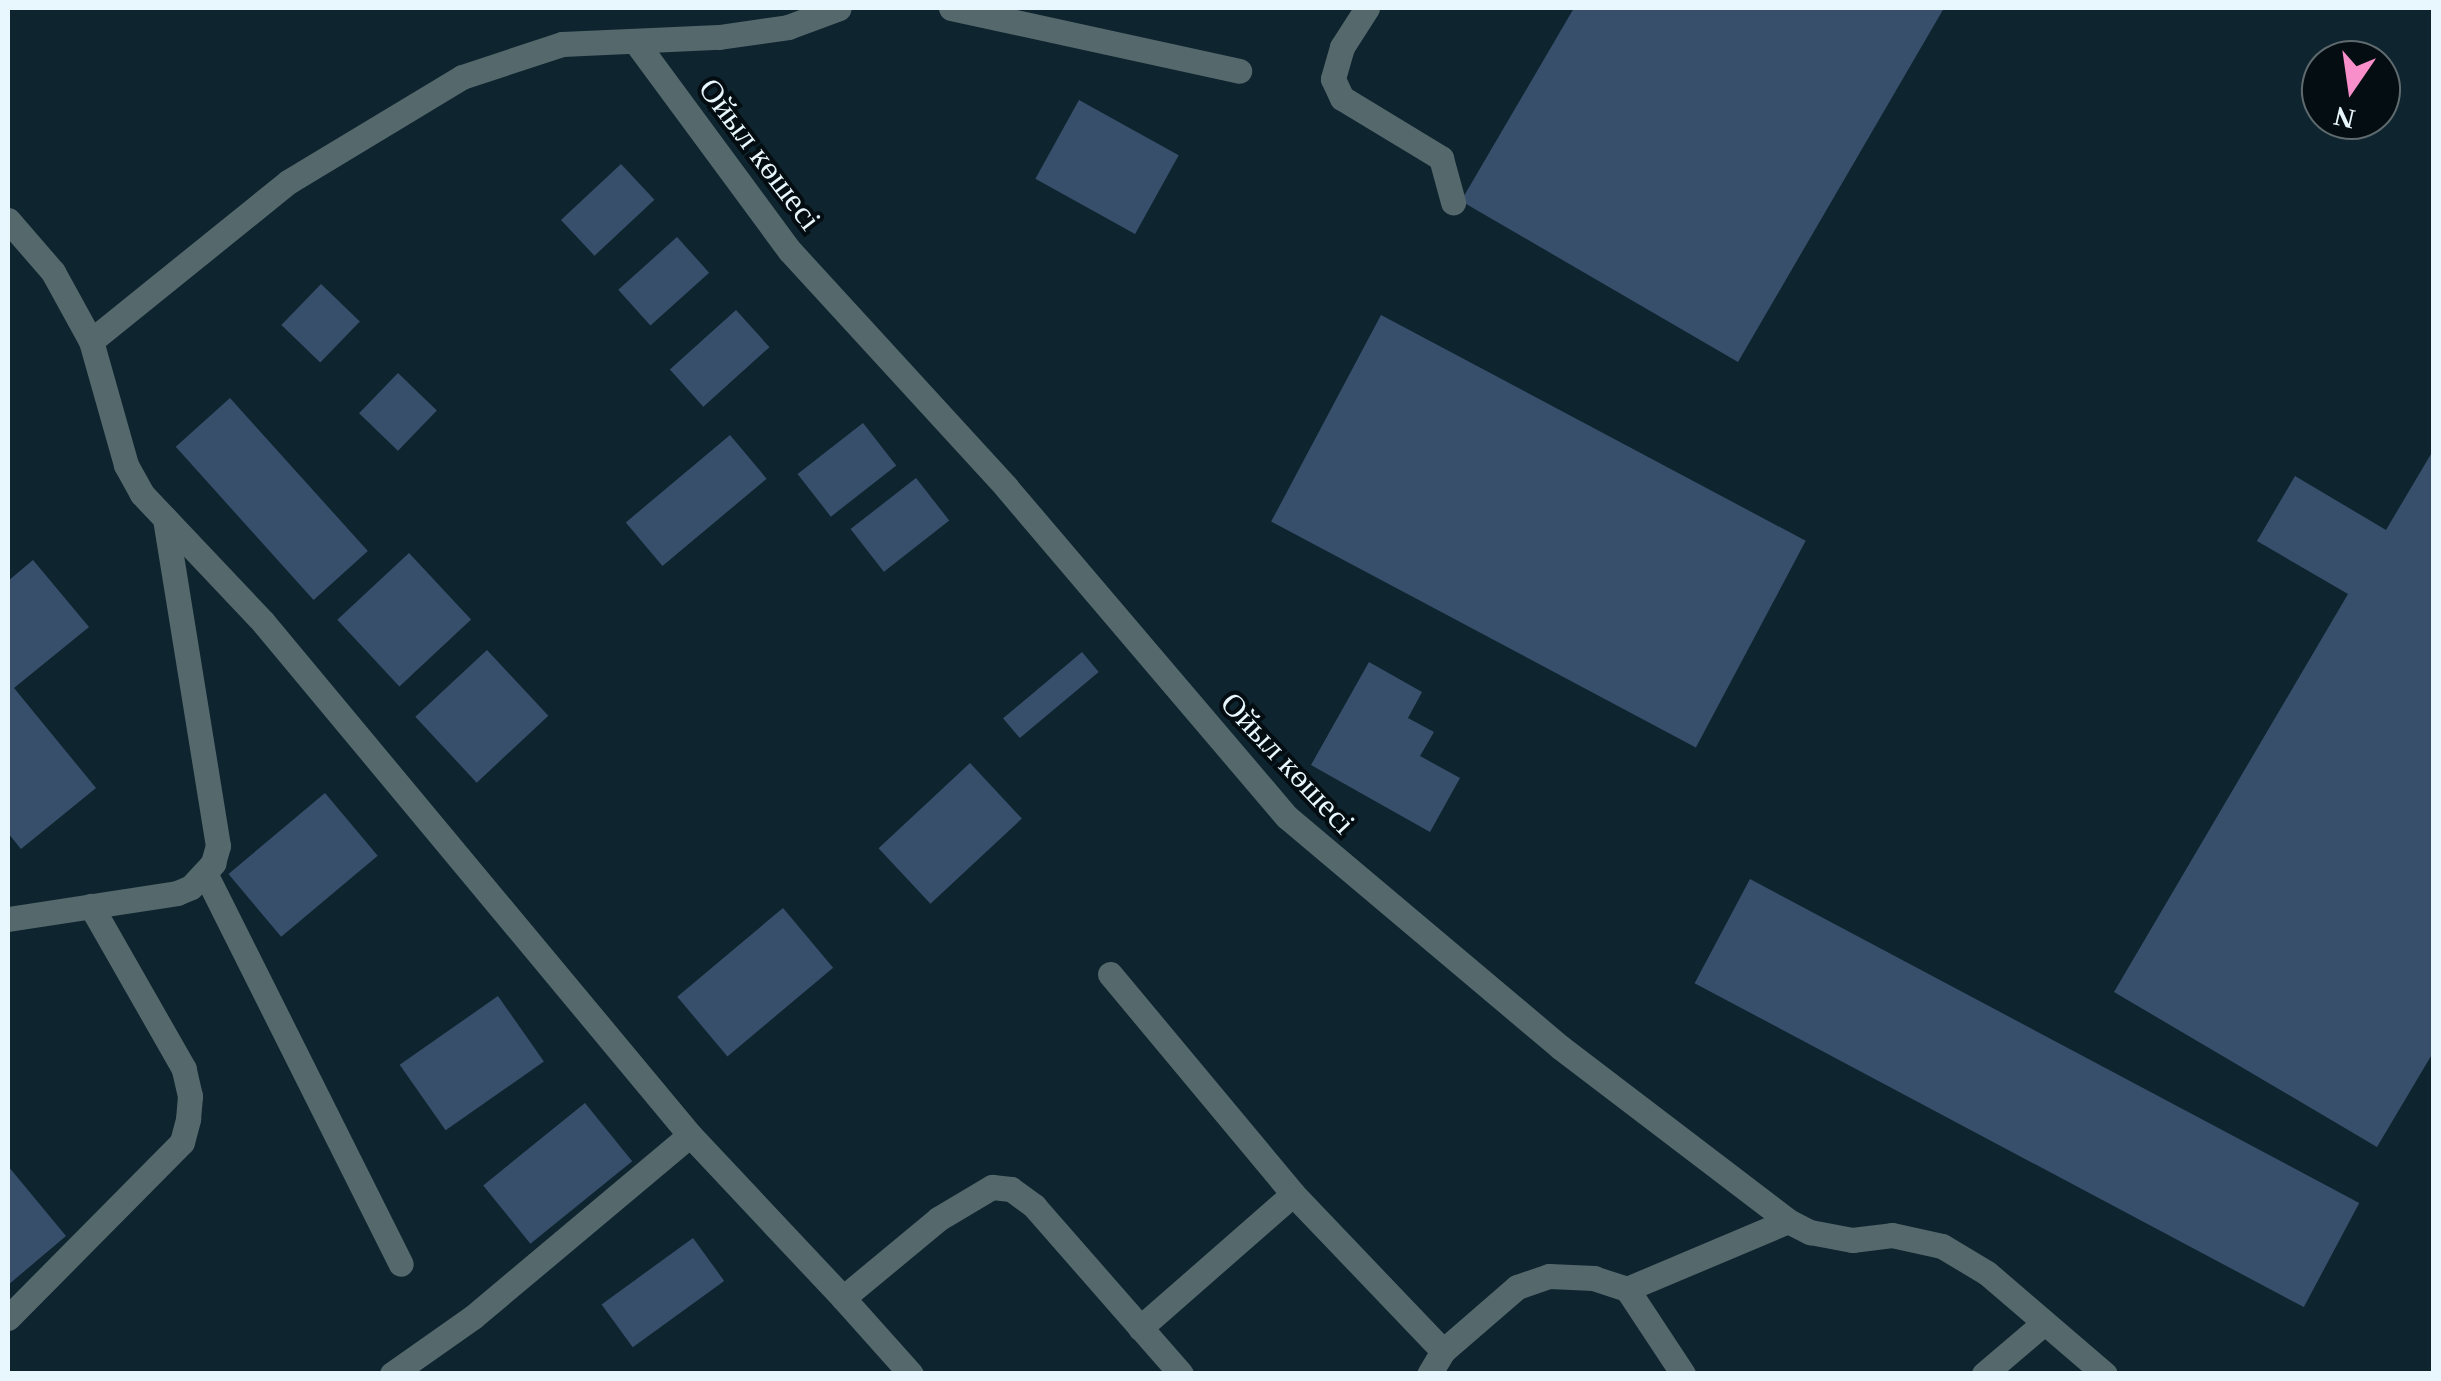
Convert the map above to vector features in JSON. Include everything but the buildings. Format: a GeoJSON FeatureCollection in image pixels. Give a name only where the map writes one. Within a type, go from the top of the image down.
{"type":"FeatureCollection","features":[{"type":"Feature","properties":{"kind":"street"},"geometry":{"type":"LineString","coordinates":[[92,341],[288,182],[462,78],[562,44],[719,37],[788,26],[839,8]]}},
{"type":"Feature","properties":{"kind":"street"},"geometry":{"type":"LineString","coordinates":[[951,8],[1239,70]]}},
{"type":"Feature","properties":{"kind":"street"},"geometry":{"type":"LineString","coordinates":[[1367,8],[1342,47],[1333,78],[1342,98],[1441,158],[1453,202]]}},
{"type":"Feature","properties":{"kind":"street","name":"Ойыл көшесі"},"geometry":{"type":"LineString","coordinates":[[635,42],[790,250],[1006,487],[1286,818],[1560,1047],[1788,1221],[1810,1232],[1852,1240],[1892,1235],[1942,1246],[1987,1272],[2106,1374]]}},
{"type":"Feature","properties":{"kind":"street"},"geometry":{"type":"LineString","coordinates":[[8,220],[53,272],[92,341],[126,464],[142,494],[263,622],[690,1134],[910,1374]]}},
{"type":"Feature","properties":{"kind":"street"},"geometry":{"type":"LineString","coordinates":[[8,919],[176,893],[191,887],[205,873],[218,846],[165,518]]}},
{"type":"Feature","properties":{"kind":"street"},"geometry":{"type":"LineString","coordinates":[[205,873],[402,1264]]}},
{"type":"Feature","properties":{"kind":"street"},"geometry":{"type":"LineString","coordinates":[[8,1318],[182,1142],[188,1119],[190,1096],[184,1069],[92,906]]}},
{"type":"Feature","properties":{"kind":"street"},"geometry":{"type":"LineString","coordinates":[[1110,974],[1293,1194],[1444,1351]]}},
{"type":"Feature","properties":{"kind":"street"},"geometry":{"type":"LineString","coordinates":[[392,1374],[473,1317],[690,1134]]}},
{"type":"Feature","properties":{"kind":"street"},"geometry":{"type":"LineString","coordinates":[[843,1298],[938,1219],[992,1187],[1011,1189],[1034,1206],[1181,1374]]}},
{"type":"Feature","properties":{"kind":"street"},"geometry":{"type":"LineString","coordinates":[[1140,1328],[1293,1194]]}},
{"type":"Feature","properties":{"kind":"street"},"geometry":{"type":"LineString","coordinates":[[1627,1290],[1788,1221]]}},
{"type":"Feature","properties":{"kind":"street"},"geometry":{"type":"LineString","coordinates":[[1429,1374],[1444,1351],[1516,1287],[1549,1276],[1594,1278],[1627,1290],[1683,1374]]}},
{"type":"Feature","properties":{"kind":"street"},"geometry":{"type":"LineString","coordinates":[[1984,1374],[2044,1323]]}}]}
